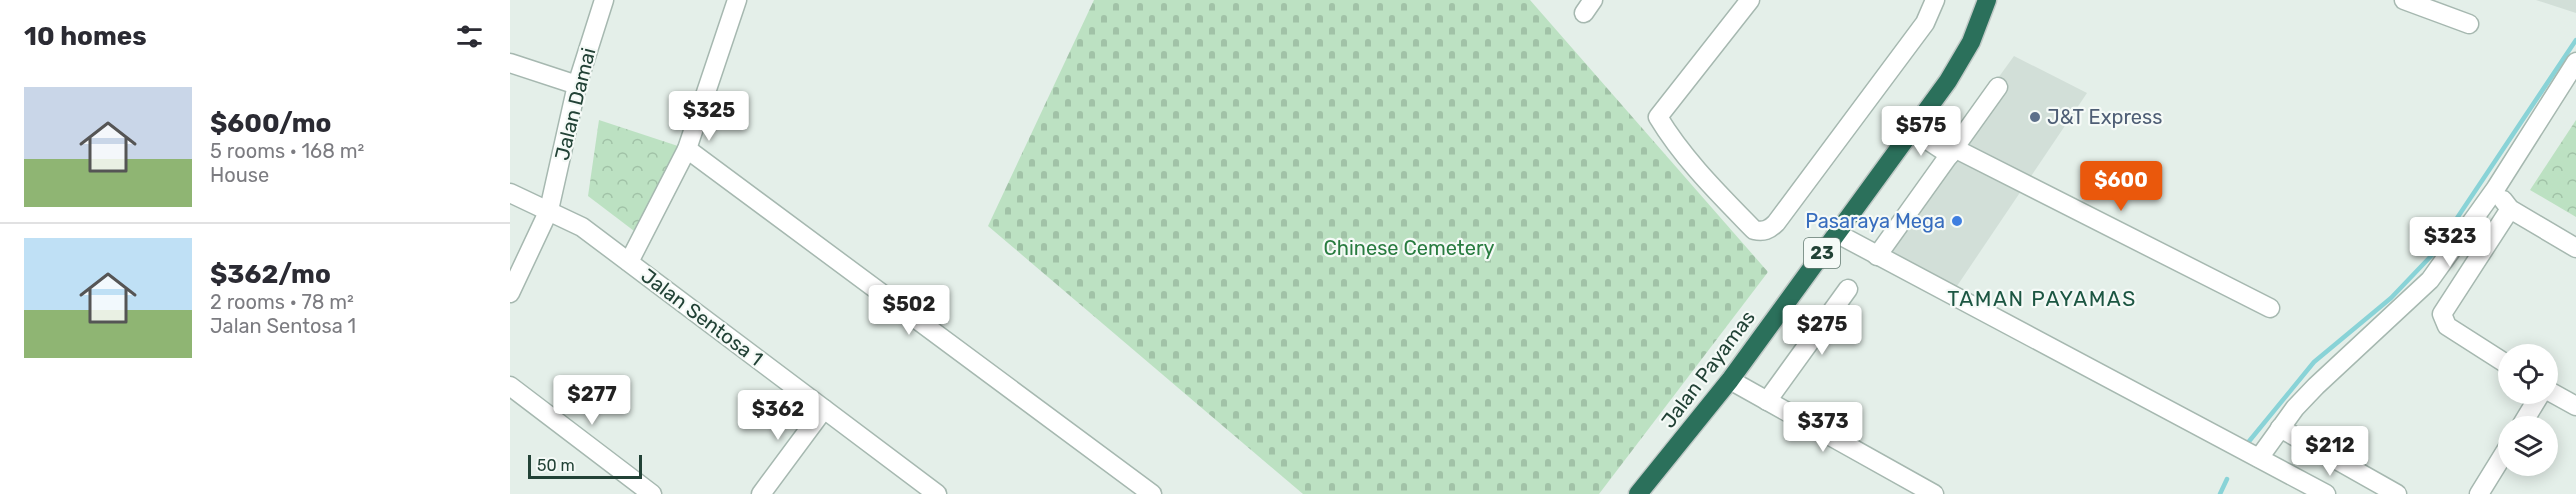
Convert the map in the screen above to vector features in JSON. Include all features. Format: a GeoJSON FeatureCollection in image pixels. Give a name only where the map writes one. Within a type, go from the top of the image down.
{"type":"FeatureCollection","features":[{"type":"Feature","properties":{"kind":"highway","name":"Jalan Payamas"},"geometry":{"type":"LineString","coordinates":[[1638,494],[1730,380],[1962,60],[1987,0]]}},
{"type":"Feature","properties":{"kind":"street","name":"Jalan Damai"},"geometry":{"type":"LineString","coordinates":[[510,293],[549,210],[577,85],[604,0]]}},
{"type":"Feature","properties":{"kind":"street"},"geometry":{"type":"LineString","coordinates":[[629,262],[687,149],[737,0]]}},
{"type":"Feature","properties":{"kind":"street"},"geometry":{"type":"LineString","coordinates":[[1750,0],[1658,117],[1673,141],[1707,182],[1754,230],[1760,231],[1767,230],[1776,223],[1925,23],[1935,0]]}},
{"type":"Feature","properties":{"kind":"street"},"geometry":{"type":"LineString","coordinates":[[2404,0],[2469,24]]}},
{"type":"Feature","properties":{"kind":"street"},"geometry":{"type":"LineString","coordinates":[[510,63],[577,85]]}},
{"type":"Feature","properties":{"kind":"street"},"geometry":{"type":"LineString","coordinates":[[2259,458],[2280,428],[2316,386],[2430,280],[2496,188],[2576,63]]}},
{"type":"Feature","properties":{"kind":"street"},"geometry":{"type":"LineString","coordinates":[[1877,256],[1998,87]]}},
{"type":"Feature","properties":{"kind":"street"},"geometry":{"type":"LineString","coordinates":[[1912,130],[2270,308]]}},
{"type":"Feature","properties":{"kind":"street"},"geometry":{"type":"LineString","coordinates":[[687,149],[1152,494]]}},
{"type":"Feature","properties":{"kind":"street"},"geometry":{"type":"LineString","coordinates":[[2496,188],[2510,209],[2576,248]]}},
{"type":"Feature","properties":{"kind":"street","name":"Jalan Sentosa 1"},"geometry":{"type":"LineString","coordinates":[[510,193],[582,227],[937,494]]}},
{"type":"Feature","properties":{"kind":"street"},"geometry":{"type":"LineString","coordinates":[[2498,358],[2444,322],[2442,314],[2510,209]]}},
{"type":"Feature","properties":{"kind":"street"},"geometry":{"type":"LineString","coordinates":[[1836,233],[2326,494]]}},
{"type":"Feature","properties":{"kind":"street"},"geometry":{"type":"LineString","coordinates":[[2430,280],[2448,304]]}},
{"type":"Feature","properties":{"kind":"street"},"geometry":{"type":"LineString","coordinates":[[1767,401],[1848,289]]}},
{"type":"Feature","properties":{"kind":"street"},"geometry":{"type":"LineString","coordinates":[[1730,380],[1934,494]]}},
{"type":"Feature","properties":{"kind":"street"},"geometry":{"type":"LineString","coordinates":[[510,386],[652,494]]}},
{"type":"Feature","properties":{"kind":"street"},"geometry":{"type":"LineString","coordinates":[[2558,396],[2576,406]]}},
{"type":"Feature","properties":{"kind":"street"},"geometry":{"type":"LineString","coordinates":[[761,494],[824,409]]}},
{"type":"Feature","properties":{"kind":"street"},"geometry":{"type":"LineString","coordinates":[[2280,428],[2397,494]]}},
{"type":"Feature","properties":{"kind":"street"},"geometry":{"type":"LineString","coordinates":[[2479,494],[2498,463]]}},
{"type":"Feature","properties":{"kind":"shaded area"},"geometry":{"type":"Polygon","coordinates":[[[2536,0],[2576,0],[2576,13],[2536,0]]]}},
{"type":"Feature","properties":{"kind":"shaded area"},"geometry":{"type":"Polygon","coordinates":[[[2014,56],[2087,93],[1953,292],[1875,248],[2014,56]]]}},
{"type":"Feature","properties":{"kind":"green space","name":"Chinese Cemetery"},"geometry":{"type":"Polygon","coordinates":[[[1094,0],[1530,0],[1768,272],[1599,494],[1303,494],[988,226],[1094,0]]]}},
{"type":"Feature","properties":{"kind":"green space"},"geometry":{"type":"Polygon","coordinates":[[[599,120],[687,149],[642,237],[588,196],[599,120]]]}},
{"type":"Feature","properties":{"kind":"green space"},"geometry":{"type":"Polygon","coordinates":[[[2576,120],[2576,217],[2530,190],[2576,120]]]}},
{"type":"Feature","properties":{"kind":"waterway"},"geometry":{"type":"LineString","coordinates":[[2246,445],[2314,362],[2391,298],[2433,254],[2576,40]]}},
{"type":"Feature","properties":{"kind":"waterway"},"geometry":{"type":"LineString","coordinates":[[2220,494],[2227,479]]}},
{"type":"Feature","properties":{"kind":"place","name":"J&T Express"},"geometry":{"type":"Point","coordinates":[2035,117]}},
{"type":"Feature","properties":{"kind":"place","name":"Pasaraya Mega"},"geometry":{"type":"Point","coordinates":[1957,221]}},
{"type":"Feature","properties":{"kind":"district","name":"TAMAN PAYAMAS"},"geometry":{"type":"Point","coordinates":[2042,298]}}]}
